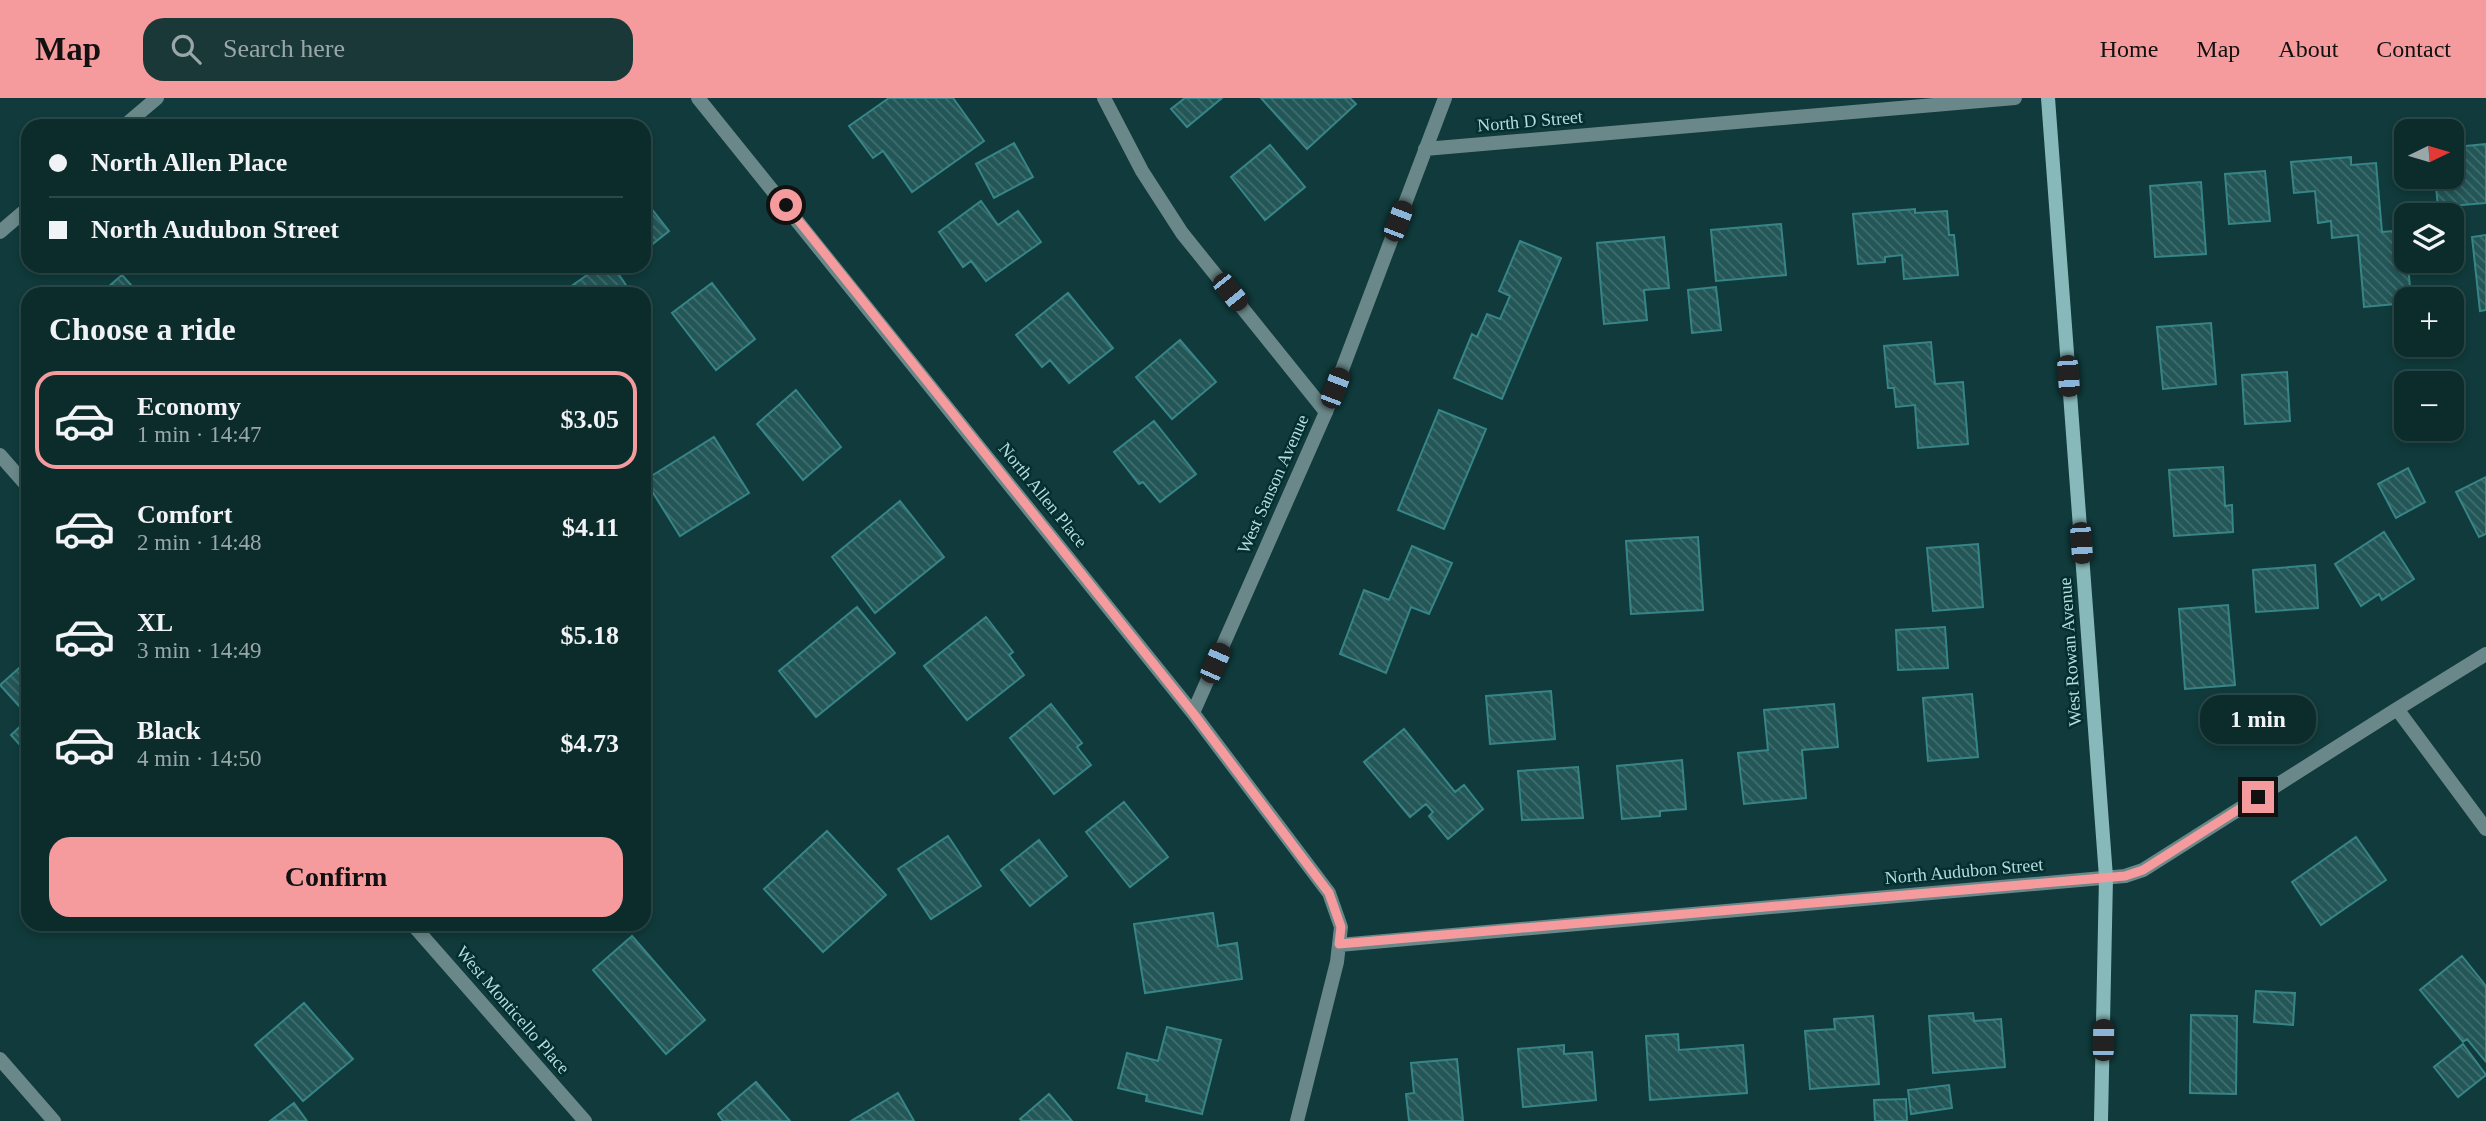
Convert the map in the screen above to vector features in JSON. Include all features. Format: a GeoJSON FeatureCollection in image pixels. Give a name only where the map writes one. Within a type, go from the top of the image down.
{"type":"FeatureCollection","features":[{"type":"Feature","properties":{"kind":"street"},"geometry":{"type":"LineString","coordinates":[[132,119],[157,98]]}},
{"type":"Feature","properties":{"kind":"street","name":"North Allen Place"},"geometry":{"type":"LineString","coordinates":[[698,98],[1193,713],[1329,893],[1341,927],[1339,944]]}},
{"type":"Feature","properties":{"kind":"street"},"geometry":{"type":"LineString","coordinates":[[1104,98],[1142,171],[1182,233],[1326,412]]}},
{"type":"Feature","properties":{"kind":"street","name":"West Sanson Avenue"},"geometry":{"type":"LineString","coordinates":[[1193,713],[1326,412],[1445,98]]}},
{"type":"Feature","properties":{"kind":"street","name":"North D Street"},"geometry":{"type":"LineString","coordinates":[[1425,149],[2015,98]]}},
{"type":"Feature","properties":{"kind":"street","name":"West Rowan Avenue"},"geometry":{"type":"LineString","coordinates":[[2048,98],[2106,877],[2101,1121]]}},
{"type":"Feature","properties":{"kind":"street"},"geometry":{"type":"LineString","coordinates":[[0,232],[21,214]]}},
{"type":"Feature","properties":{"kind":"street"},"geometry":{"type":"LineString","coordinates":[[0,455],[21,479]]}},
{"type":"Feature","properties":{"kind":"street","name":"North Audubon Street"},"geometry":{"type":"LineString","coordinates":[[1339,944],[2106,877],[2143,870],[2486,654]]}},
{"type":"Feature","properties":{"kind":"street"},"geometry":{"type":"LineString","coordinates":[[2397,709],[2486,829]]}},
{"type":"Feature","properties":{"kind":"street","name":"West Monticello Place"},"geometry":{"type":"LineString","coordinates":[[418,931],[584,1121]]}},
{"type":"Feature","properties":{"kind":"street"},"geometry":{"type":"LineString","coordinates":[[1297,1121],[1339,944]]}},
{"type":"Feature","properties":{"kind":"street"},"geometry":{"type":"LineString","coordinates":[[0,1059],[54,1121]]}},
{"type":"Feature","properties":{"kind":"building"},"geometry":{"type":"Polygon","coordinates":[[[889,98],[953,98],[984,141],[912,192],[883,151],[873,158],[849,126],[889,98]]]}},
{"type":"Feature","properties":{"kind":"building"},"geometry":{"type":"Polygon","coordinates":[[[1185,98],[1222,98],[1187,127],[1171,109],[1185,98]]]}},
{"type":"Feature","properties":{"kind":"building"},"geometry":{"type":"Polygon","coordinates":[[[1261,98],[1350,98],[1356,104],[1307,149],[1261,98]]]}},
{"type":"Feature","properties":{"kind":"building"},"geometry":{"type":"Polygon","coordinates":[[[1014,143],[1033,177],[994,198],[976,164],[1014,143]]]}},
{"type":"Feature","properties":{"kind":"building"},"geometry":{"type":"Polygon","coordinates":[[[2486,144],[2486,203],[2438,203],[2436,189],[2464,189],[2464,146],[2486,144]]]}},
{"type":"Feature","properties":{"kind":"building"},"geometry":{"type":"Polygon","coordinates":[[[1270,145],[1305,187],[1265,220],[1231,177],[1270,145]]]}},
{"type":"Feature","properties":{"kind":"building"},"geometry":{"type":"Polygon","coordinates":[[[2351,157],[2351,165],[2376,163],[2382,232],[2394,231],[2394,273],[2409,273],[2410,287],[2394,287],[2394,304],[2364,307],[2358,235],[2332,238],[2331,221],[2318,223],[2315,191],[2294,193],[2291,162],[2351,157]]]}},
{"type":"Feature","properties":{"kind":"building"},"geometry":{"type":"Polygon","coordinates":[[[2265,171],[2270,221],[2229,224],[2225,174],[2265,171]]]}},
{"type":"Feature","properties":{"kind":"building"},"geometry":{"type":"Polygon","coordinates":[[[2201,182],[2206,254],[2155,257],[2150,186],[2201,182]]]}},
{"type":"Feature","properties":{"kind":"building"},"geometry":{"type":"Polygon","coordinates":[[[981,201],[998,225],[1018,211],[1041,242],[986,281],[971,261],[963,267],[939,232],[981,201]]]}},
{"type":"Feature","properties":{"kind":"building"},"geometry":{"type":"Polygon","coordinates":[[[651,208],[669,231],[651,245],[651,208]]]}},
{"type":"Feature","properties":{"kind":"building"},"geometry":{"type":"Polygon","coordinates":[[[1915,209],[1915,213],[1947,211],[1949,235],[1954,235],[1958,275],[1904,279],[1902,255],[1885,257],[1885,262],[1858,264],[1853,214],[1915,209]]]}},
{"type":"Feature","properties":{"kind":"building"},"geometry":{"type":"Polygon","coordinates":[[[1781,224],[1786,275],[1716,281],[1711,230],[1781,224]]]}},
{"type":"Feature","properties":{"kind":"building"},"geometry":{"type":"Polygon","coordinates":[[[2486,235],[2486,310],[2480,311],[2472,237],[2486,235]]]}},
{"type":"Feature","properties":{"kind":"building"},"geometry":{"type":"Polygon","coordinates":[[[1664,237],[1669,288],[1644,290],[1647,320],[1604,324],[1597,243],[1664,237]]]}},
{"type":"Feature","properties":{"kind":"building"},"geometry":{"type":"Polygon","coordinates":[[[1520,241],[1561,258],[1502,399],[1454,378],[1472,334],[1477,337],[1487,314],[1500,319],[1510,296],[1499,291],[1520,241]]]}},
{"type":"Feature","properties":{"kind":"building"},"geometry":{"type":"Polygon","coordinates":[[[590,273],[618,273],[627,287],[570,287],[590,273]]]}},
{"type":"Feature","properties":{"kind":"building"},"geometry":{"type":"Polygon","coordinates":[[[122,275],[133,287],[108,287],[122,275]]]}},
{"type":"Feature","properties":{"kind":"building"},"geometry":{"type":"Polygon","coordinates":[[[712,283],[755,339],[716,370],[672,313],[712,283]]]}},
{"type":"Feature","properties":{"kind":"building"},"geometry":{"type":"Polygon","coordinates":[[[1716,287],[1721,330],[1692,333],[1688,290],[1716,287]]]}},
{"type":"Feature","properties":{"kind":"building"},"geometry":{"type":"Polygon","coordinates":[[[1068,293],[1113,348],[1069,383],[1050,360],[1042,367],[1016,335],[1068,293]]]}},
{"type":"Feature","properties":{"kind":"building"},"geometry":{"type":"Polygon","coordinates":[[[2211,323],[2216,384],[2163,389],[2157,327],[2211,323]]]}},
{"type":"Feature","properties":{"kind":"building"},"geometry":{"type":"Polygon","coordinates":[[[1180,340],[1216,382],[1172,419],[1136,377],[1180,340]]]}},
{"type":"Feature","properties":{"kind":"building"},"geometry":{"type":"Polygon","coordinates":[[[1931,342],[1935,384],[1963,382],[1968,444],[1918,448],[1915,405],[1896,407],[1894,388],[1888,388],[1884,346],[1931,342]]]}},
{"type":"Feature","properties":{"kind":"building"},"geometry":{"type":"Polygon","coordinates":[[[2287,372],[2290,421],[2245,424],[2242,375],[2287,372]]]}},
{"type":"Feature","properties":{"kind":"building"},"geometry":{"type":"Polygon","coordinates":[[[796,390],[841,447],[803,480],[757,424],[796,390]]]}},
{"type":"Feature","properties":{"kind":"building"},"geometry":{"type":"Polygon","coordinates":[[[1439,410],[1486,429],[1444,529],[1398,510],[1439,410]]]}},
{"type":"Feature","properties":{"kind":"building"},"geometry":{"type":"Polygon","coordinates":[[[1154,421],[1196,474],[1160,502],[1143,482],[1139,484],[1114,452],[1154,421]]]}},
{"type":"Feature","properties":{"kind":"building"},"geometry":{"type":"Polygon","coordinates":[[[714,437],[749,493],[680,536],[651,490],[651,476],[714,437]]]}},
{"type":"Feature","properties":{"kind":"building"},"geometry":{"type":"Polygon","coordinates":[[[2223,467],[2225,506],[2232,505],[2233,532],[2174,536],[2169,470],[2223,467]]]}},
{"type":"Feature","properties":{"kind":"building"},"geometry":{"type":"Polygon","coordinates":[[[2408,468],[2425,502],[2396,518],[2378,484],[2408,468]]]}},
{"type":"Feature","properties":{"kind":"building"},"geometry":{"type":"Polygon","coordinates":[[[2486,477],[2486,534],[2479,537],[2456,492],[2486,477]]]}},
{"type":"Feature","properties":{"kind":"building"},"geometry":{"type":"Polygon","coordinates":[[[900,501],[944,557],[875,613],[832,557],[900,501]]]}},
{"type":"Feature","properties":{"kind":"building"},"geometry":{"type":"Polygon","coordinates":[[[2384,532],[2414,579],[2382,600],[2379,594],[2361,606],[2335,564],[2384,532]]]}},
{"type":"Feature","properties":{"kind":"building"},"geometry":{"type":"Polygon","coordinates":[[[1698,537],[1703,610],[1631,614],[1626,541],[1698,537]]]}},
{"type":"Feature","properties":{"kind":"building"},"geometry":{"type":"Polygon","coordinates":[[[1978,544],[1983,607],[1933,611],[1927,548],[1978,544]]]}},
{"type":"Feature","properties":{"kind":"building"},"geometry":{"type":"Polygon","coordinates":[[[1412,546],[1452,563],[1429,614],[1411,607],[1386,673],[1340,654],[1364,590],[1389,600],[1412,546]]]}},
{"type":"Feature","properties":{"kind":"building"},"geometry":{"type":"Polygon","coordinates":[[[2315,565],[2318,608],[2256,612],[2253,570],[2315,565]]]}},
{"type":"Feature","properties":{"kind":"building"},"geometry":{"type":"Polygon","coordinates":[[[2228,605],[2235,685],[2185,689],[2179,609],[2228,605]]]}},
{"type":"Feature","properties":{"kind":"building"},"geometry":{"type":"Polygon","coordinates":[[[857,607],[895,653],[816,717],[779,671],[857,607]]]}},
{"type":"Feature","properties":{"kind":"building"},"geometry":{"type":"Polygon","coordinates":[[[986,617],[1013,652],[1009,655],[1024,675],[967,720],[924,666],[986,617]]]}},
{"type":"Feature","properties":{"kind":"building"},"geometry":{"type":"Polygon","coordinates":[[[1945,627],[1948,668],[1898,670],[1896,630],[1945,627]]]}},
{"type":"Feature","properties":{"kind":"building"},"geometry":{"type":"Polygon","coordinates":[[[21,666],[21,708],[0,685],[21,666]]]}},
{"type":"Feature","properties":{"kind":"building"},"geometry":{"type":"Polygon","coordinates":[[[1551,691],[1555,739],[1490,744],[1486,696],[1551,691]]]}},
{"type":"Feature","properties":{"kind":"building"},"geometry":{"type":"Polygon","coordinates":[[[1972,694],[1978,757],[1928,761],[1923,698],[1972,694]]]}},
{"type":"Feature","properties":{"kind":"building"},"geometry":{"type":"Polygon","coordinates":[[[1051,704],[1082,743],[1077,747],[1091,765],[1054,794],[1010,738],[1051,704]]]}},
{"type":"Feature","properties":{"kind":"building"},"geometry":{"type":"Polygon","coordinates":[[[1834,704],[1838,747],[1802,750],[1806,798],[1744,804],[1738,753],[1768,750],[1764,710],[1834,704]]]}},
{"type":"Feature","properties":{"kind":"building"},"geometry":{"type":"Polygon","coordinates":[[[21,726],[21,746],[11,735],[21,726]]]}},
{"type":"Feature","properties":{"kind":"building"},"geometry":{"type":"Polygon","coordinates":[[[1404,729],[1455,792],[1464,785],[1483,809],[1448,839],[1429,816],[1433,812],[1426,804],[1410,817],[1364,762],[1404,729]]]}},
{"type":"Feature","properties":{"kind":"building"},"geometry":{"type":"Polygon","coordinates":[[[1682,760],[1686,809],[1660,811],[1660,816],[1622,819],[1617,766],[1682,760]]]}},
{"type":"Feature","properties":{"kind":"building"},"geometry":{"type":"Polygon","coordinates":[[[1578,767],[1583,818],[1522,820],[1518,771],[1578,767]]]}},
{"type":"Feature","properties":{"kind":"building"},"geometry":{"type":"Polygon","coordinates":[[[1124,802],[1168,857],[1130,887],[1086,832],[1124,802]]]}},
{"type":"Feature","properties":{"kind":"building"},"geometry":{"type":"Polygon","coordinates":[[[827,831],[886,895],[823,952],[764,889],[827,831]]]}},
{"type":"Feature","properties":{"kind":"building"},"geometry":{"type":"Polygon","coordinates":[[[948,836],[981,886],[931,919],[898,869],[948,836]]]}},
{"type":"Feature","properties":{"kind":"building"},"geometry":{"type":"Polygon","coordinates":[[[2356,837],[2386,880],[2321,925],[2292,882],[2356,837]]]}},
{"type":"Feature","properties":{"kind":"building"},"geometry":{"type":"Polygon","coordinates":[[[1039,840],[1067,876],[1030,906],[1001,870],[1039,840]]]}},
{"type":"Feature","properties":{"kind":"building"},"geometry":{"type":"Polygon","coordinates":[[[1213,913],[1218,946],[1237,943],[1242,979],[1145,993],[1134,924],[1213,913]]]}},
{"type":"Feature","properties":{"kind":"building"},"geometry":{"type":"Polygon","coordinates":[[[632,936],[705,1020],[666,1054],[593,970],[632,936]]]}},
{"type":"Feature","properties":{"kind":"building"},"geometry":{"type":"Polygon","coordinates":[[[2462,956],[2486,986],[2486,1062],[2467,1039],[2463,1042],[2420,990],[2462,956]]]}},
{"type":"Feature","properties":{"kind":"building"},"geometry":{"type":"Polygon","coordinates":[[[2256,991],[2295,993],[2293,1025],[2254,1022],[2256,991]]]}},
{"type":"Feature","properties":{"kind":"building"},"geometry":{"type":"Polygon","coordinates":[[[304,1003],[353,1059],[303,1101],[255,1045],[304,1003]]]}},
{"type":"Feature","properties":{"kind":"building"},"geometry":{"type":"Polygon","coordinates":[[[1973,1013],[1974,1021],[2001,1019],[2005,1067],[1933,1073],[1929,1016],[1973,1013]]]}},
{"type":"Feature","properties":{"kind":"building"},"geometry":{"type":"Polygon","coordinates":[[[2191,1015],[2237,1016],[2236,1094],[2190,1093],[2191,1015]]]}},
{"type":"Feature","properties":{"kind":"building"},"geometry":{"type":"Polygon","coordinates":[[[1873,1016],[1879,1084],[1810,1089],[1805,1031],[1835,1029],[1834,1019],[1873,1016]]]}},
{"type":"Feature","properties":{"kind":"building"},"geometry":{"type":"Polygon","coordinates":[[[1167,1027],[1221,1040],[1202,1114],[1146,1101],[1147,1095],[1118,1088],[1127,1053],[1158,1061],[1167,1027]]]}},
{"type":"Feature","properties":{"kind":"building"},"geometry":{"type":"Polygon","coordinates":[[[1678,1034],[1679,1050],[1743,1045],[1747,1093],[1650,1100],[1646,1036],[1678,1034]]]}},
{"type":"Feature","properties":{"kind":"building"},"geometry":{"type":"Polygon","coordinates":[[[2463,1044],[2486,1075],[2458,1097],[2434,1067],[2463,1044]]]}},
{"type":"Feature","properties":{"kind":"building"},"geometry":{"type":"Polygon","coordinates":[[[1564,1045],[1564,1054],[1592,1052],[1596,1100],[1523,1107],[1518,1049],[1564,1045]]]}},
{"type":"Feature","properties":{"kind":"building"},"geometry":{"type":"Polygon","coordinates":[[[1457,1059],[1463,1121],[1409,1121],[1406,1094],[1414,1093],[1411,1063],[1457,1059]]]}},
{"type":"Feature","properties":{"kind":"building"},"geometry":{"type":"Polygon","coordinates":[[[756,1082],[790,1121],[723,1121],[718,1114],[756,1082]]]}},
{"type":"Feature","properties":{"kind":"building"},"geometry":{"type":"Polygon","coordinates":[[[1949,1085],[1952,1108],[1911,1114],[1908,1090],[1949,1085]]]}},
{"type":"Feature","properties":{"kind":"building"},"geometry":{"type":"Polygon","coordinates":[[[898,1093],[914,1121],[851,1121],[898,1093]]]}},
{"type":"Feature","properties":{"kind":"building"},"geometry":{"type":"Polygon","coordinates":[[[1049,1094],[1072,1121],[1020,1119],[1049,1094]]]}},
{"type":"Feature","properties":{"kind":"building"},"geometry":{"type":"Polygon","coordinates":[[[1906,1099],[1907,1121],[1875,1121],[1874,1100],[1906,1099]]]}},
{"type":"Feature","properties":{"kind":"building"},"geometry":{"type":"Polygon","coordinates":[[[294,1103],[307,1121],[270,1121],[294,1103]]]}},
{"type":"Feature","properties":{"kind":"route"},"geometry":{"type":"LineString","coordinates":[[786,205],[1193,713],[1329,893],[1341,927],[1339,944],[2125,876],[2143,870],[2258,797]]}}]}
